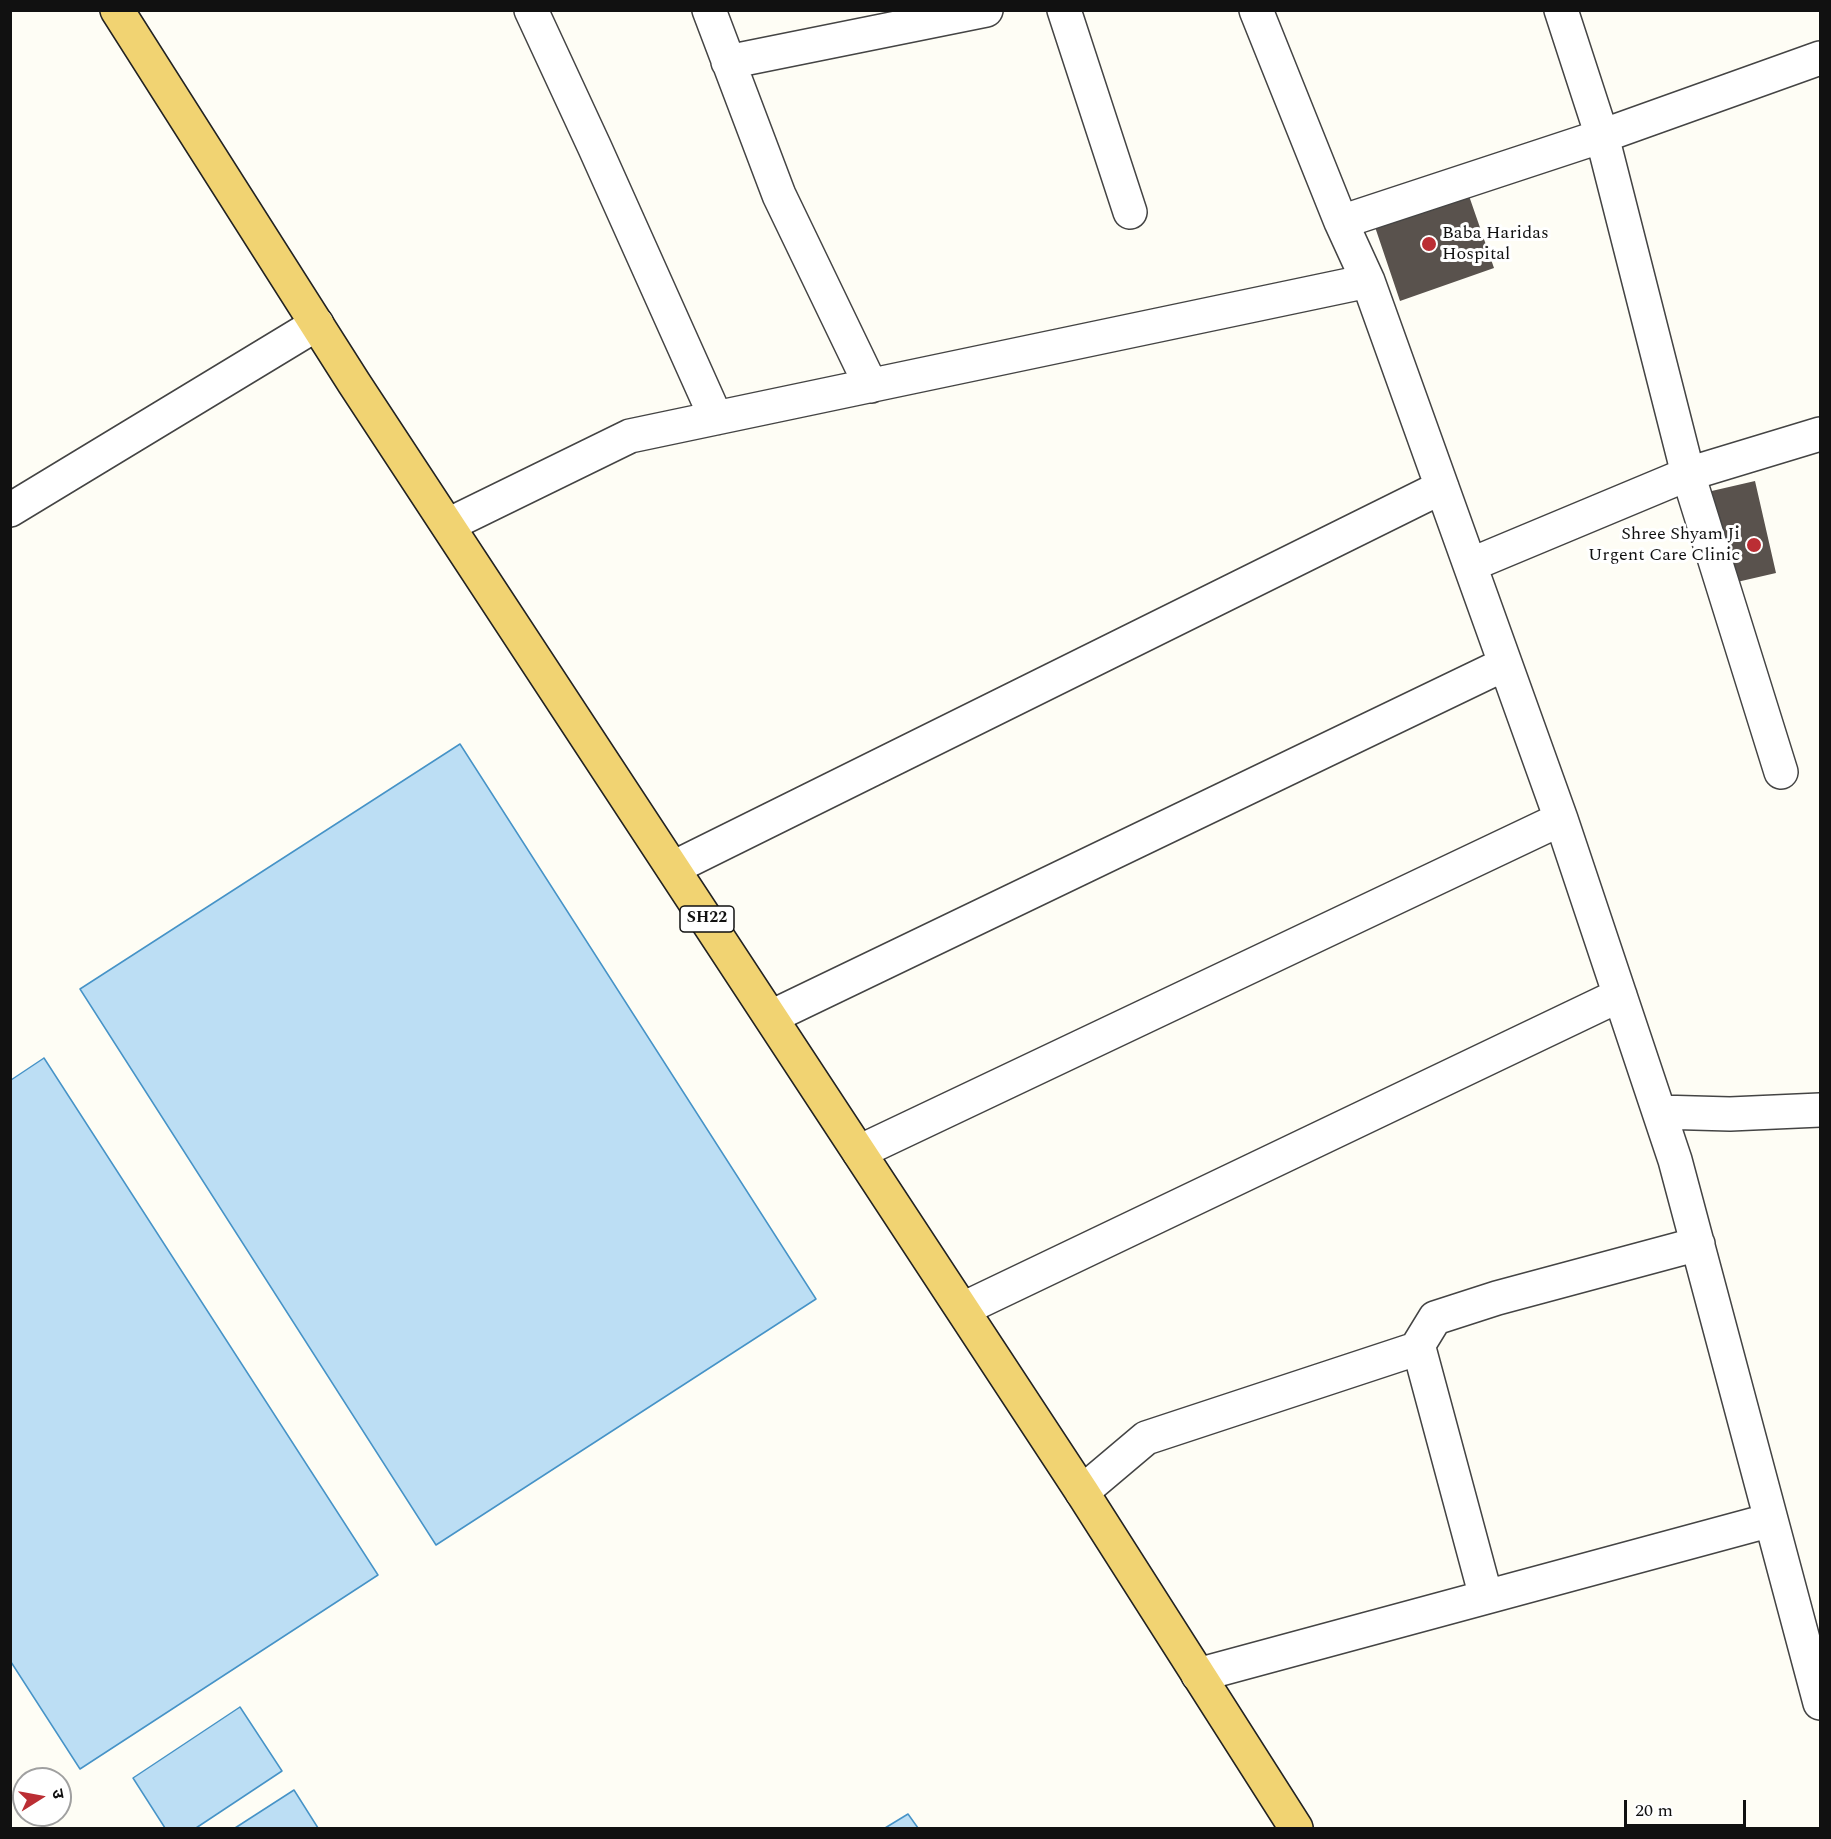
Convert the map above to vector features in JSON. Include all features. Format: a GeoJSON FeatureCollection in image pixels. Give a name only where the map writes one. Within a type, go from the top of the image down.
{"type":"FeatureCollection","features":[{"type":"Feature","properties":{"kind":"main road","name":"SH22"},"geometry":{"type":"LineString","coordinates":[[117,10],[316,324],[963,1309],[1296,1828]]}},
{"type":"Feature","properties":{"kind":"street"},"geometry":{"type":"LineString","coordinates":[[531,10],[716,418]]}},
{"type":"Feature","properties":{"kind":"street"},"geometry":{"type":"LineString","coordinates":[[709,10],[779,195],[872,386]]}},
{"type":"Feature","properties":{"kind":"street"},"geometry":{"type":"LineString","coordinates":[[728,62],[986,10]]}},
{"type":"Feature","properties":{"kind":"street"},"geometry":{"type":"LineString","coordinates":[[1064,10],[1130,212]]}},
{"type":"Feature","properties":{"kind":"street"},"geometry":{"type":"LineString","coordinates":[[1256,10],[1341,222],[1368,281],[1561,819],[1620,995],[1675,1160],[1821,1703]]}},
{"type":"Feature","properties":{"kind":"street"},"geometry":{"type":"LineString","coordinates":[[1560,10],[1602,136],[1688,474],[1781,772]]}},
{"type":"Feature","properties":{"kind":"street"},"geometry":{"type":"LineString","coordinates":[[1341,222],[1602,136],[1821,58]]}},
{"type":"Feature","properties":{"kind":"street"},"geometry":{"type":"LineString","coordinates":[[448,525],[630,436],[1368,281]]}},
{"type":"Feature","properties":{"kind":"street"},"geometry":{"type":"LineString","coordinates":[[10,510],[316,324]]}},
{"type":"Feature","properties":{"kind":"street"},"geometry":{"type":"LineString","coordinates":[[1470,565],[1688,474],[1821,434]]}},
{"type":"Feature","properties":{"kind":"street"},"geometry":{"type":"LineString","coordinates":[[673,868],[1442,487]]}},
{"type":"Feature","properties":{"kind":"street"},"geometry":{"type":"LineString","coordinates":[[771,1017],[1506,664]]}},
{"type":"Feature","properties":{"kind":"street"},"geometry":{"type":"LineString","coordinates":[[860,1152],[1561,819]]}},
{"type":"Feature","properties":{"kind":"street"},"geometry":{"type":"LineString","coordinates":[[963,1309],[1620,995]]}},
{"type":"Feature","properties":{"kind":"street"},"geometry":{"type":"LineString","coordinates":[[1659,1112],[1730,1114],[1821,1110]]}},
{"type":"Feature","properties":{"kind":"street"},"geometry":{"type":"LineString","coordinates":[[1082,1492],[1146,1438],[1416,1349],[1435,1318],[1497,1298],[1698,1244]]}},
{"type":"Feature","properties":{"kind":"street"},"geometry":{"type":"LineString","coordinates":[[1416,1349],[1419,1348],[1485,1597]]}},
{"type":"Feature","properties":{"kind":"street"},"geometry":{"type":"LineString","coordinates":[[1198,1675],[1772,1520]]}},
{"type":"Feature","properties":{"kind":"water"},"geometry":{"type":"Polygon","coordinates":[[[460,744],[816,1299],[436,1545],[80,989],[460,744]]]}},
{"type":"Feature","properties":{"kind":"water"},"geometry":{"type":"Polygon","coordinates":[[[44,1058],[378,1575],[80,1769],[11,1662],[11,1080],[44,1058]]]}},
{"type":"Feature","properties":{"kind":"water"},"geometry":{"type":"Polygon","coordinates":[[[240,1707],[282,1771],[196,1828],[165,1828],[133,1778],[240,1707]]]}},
{"type":"Feature","properties":{"kind":"water"},"geometry":{"type":"Polygon","coordinates":[[[294,1790],[318,1828],[235,1828],[294,1790]]]}},
{"type":"Feature","properties":{"kind":"water"},"geometry":{"type":"Polygon","coordinates":[[[908,1814],[918,1828],[885,1828],[908,1814]]]}},
{"type":"Feature","properties":{"kind":"building"},"geometry":{"type":"Polygon","coordinates":[[[1468,193],[1494,268],[1400,301],[1374,224],[1468,193]]]}},
{"type":"Feature","properties":{"kind":"building"},"geometry":{"type":"Polygon","coordinates":[[[1755,481],[1776,573],[1724,585],[1703,493],[1755,481]]]}},
{"type":"Feature","properties":{"kind":"place","name":"Baba Haridas Hospital"},"geometry":{"type":"Point","coordinates":[1429,244]}},
{"type":"Feature","properties":{"kind":"place","name":"Shree Shyam Ji Urgent Care Clinic"},"geometry":{"type":"Point","coordinates":[1754,545]}}]}
